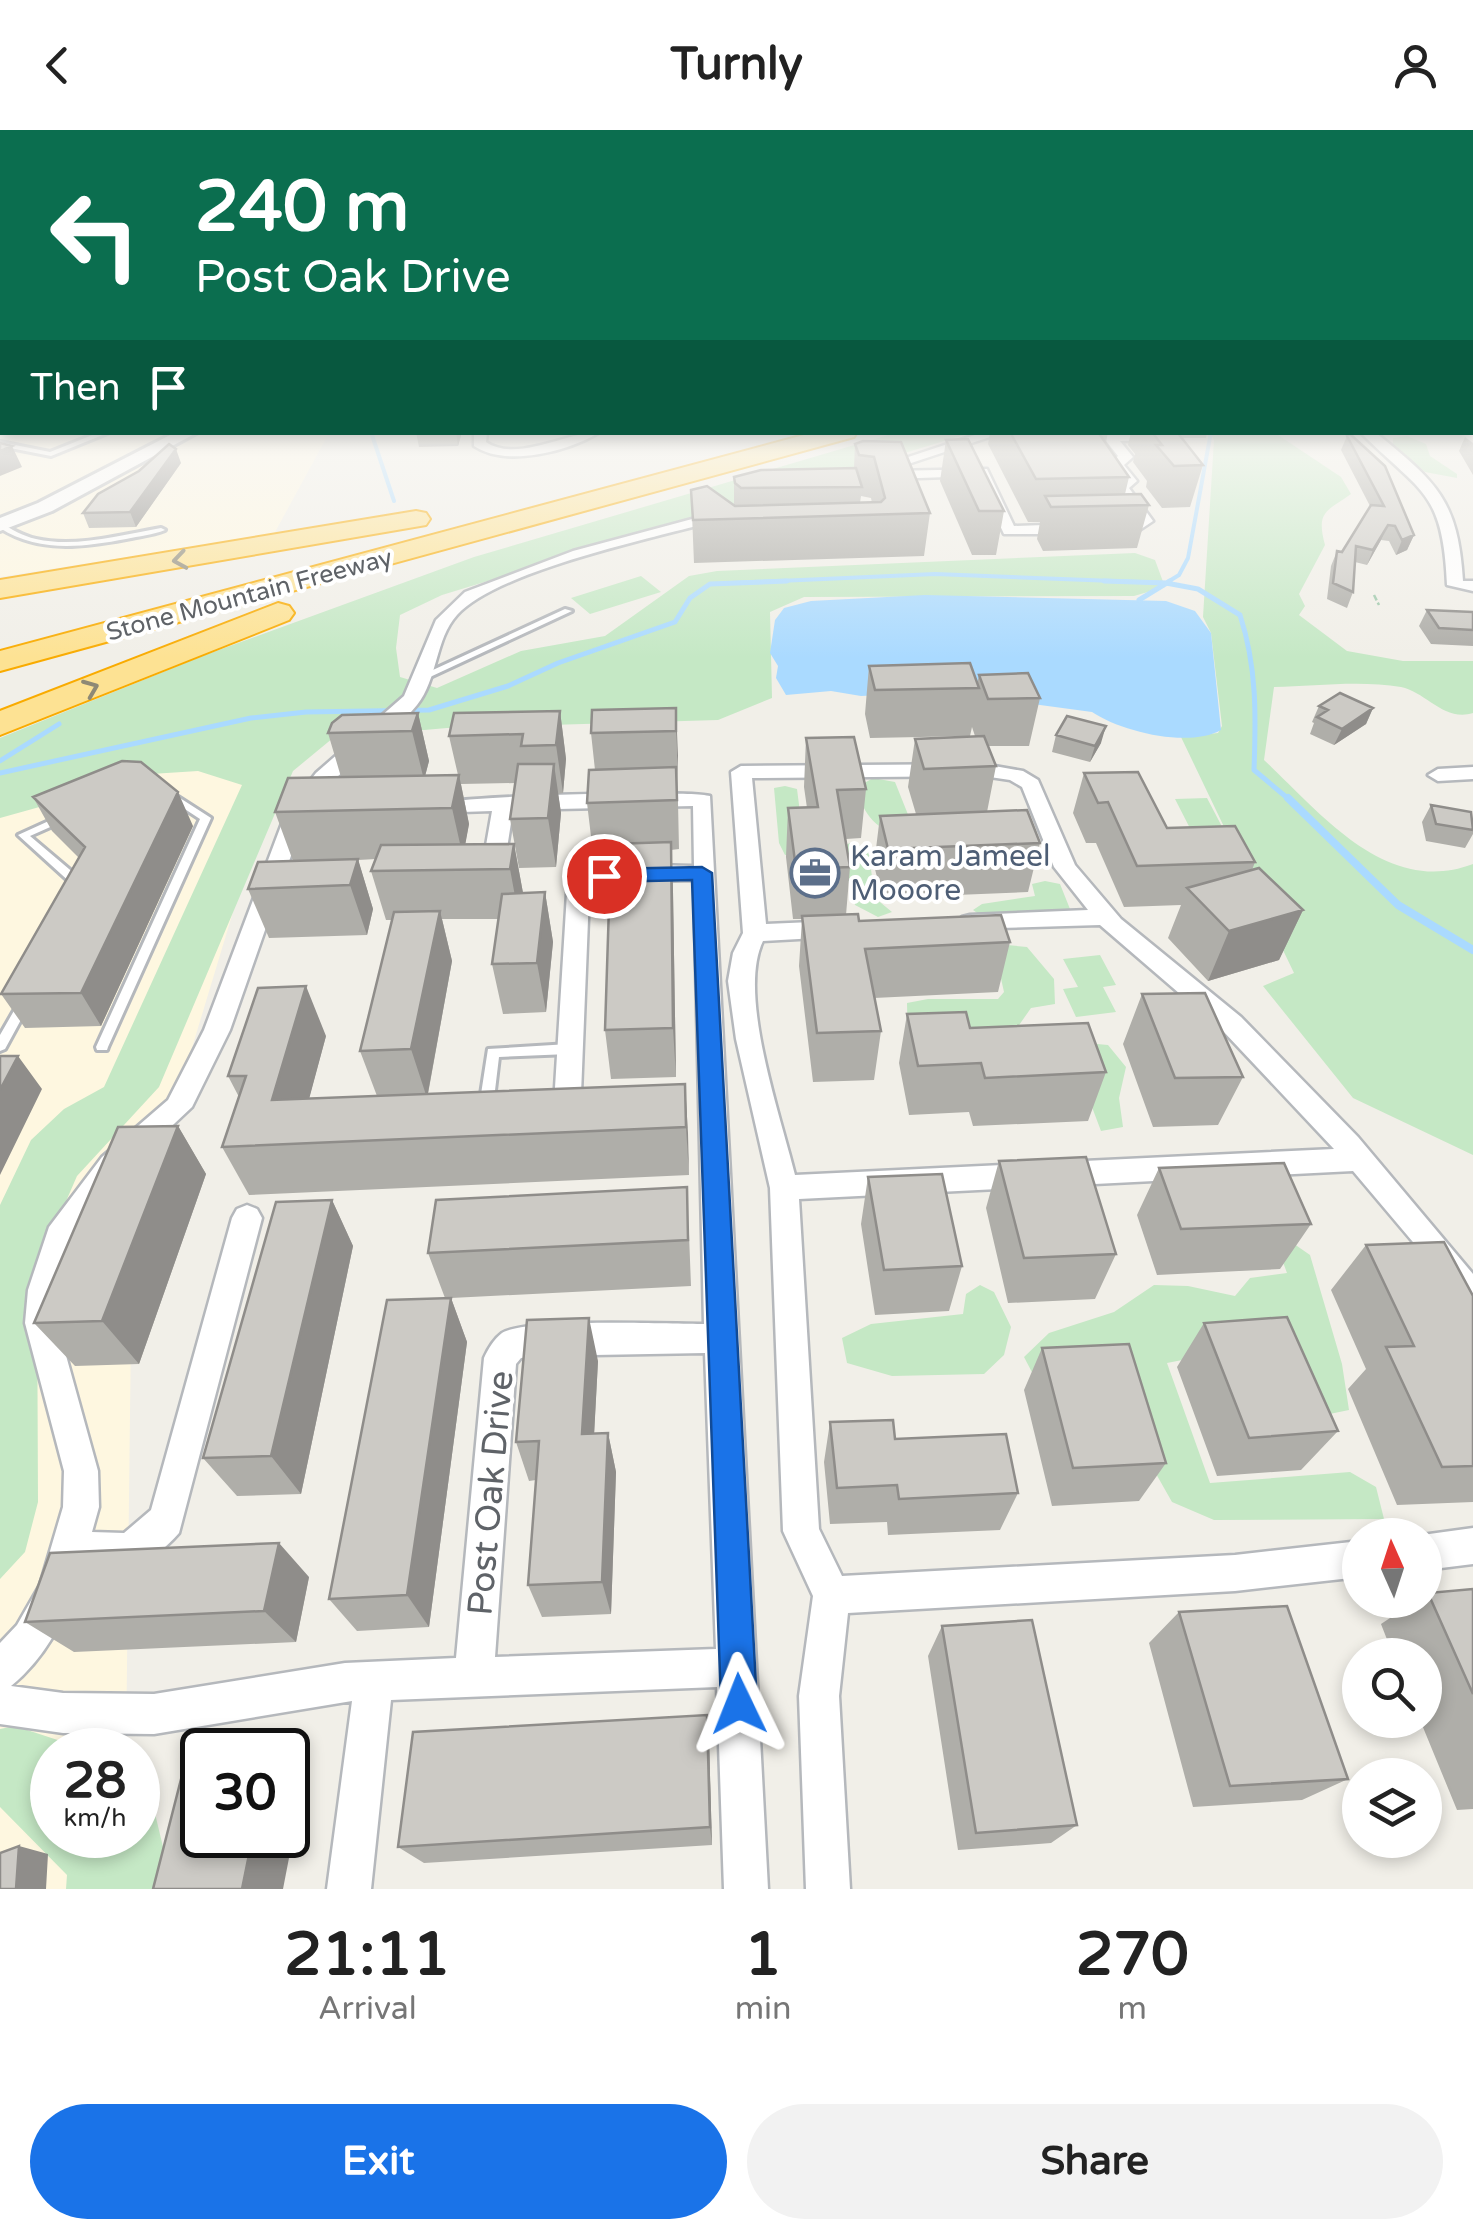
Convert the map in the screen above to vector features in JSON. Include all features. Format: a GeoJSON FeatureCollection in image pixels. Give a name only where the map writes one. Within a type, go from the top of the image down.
{"type":"FeatureCollection","features":[{"type":"Feature","properties":{"kind":"highway"},"geometry":{"type":"LineString","coordinates":[[0,589],[550,493]]}},
{"type":"Feature","properties":{"kind":"highway","name":"Stone Mountain Freeway"},"geometry":{"type":"LineString","coordinates":[[0,634],[576,493]]}},
{"type":"Feature","properties":{"kind":"highway","name":"Stone Mountain Freeway"},"geometry":{"type":"LineString","coordinates":[[0,661],[589,493]]}},
{"type":"Feature","properties":{"kind":"highway"},"geometry":{"type":"LineString","coordinates":[[0,724],[364,579],[604,493]]}},
{"type":"Feature","properties":{"kind":"street"},"geometry":{"type":"LineString","coordinates":[[0,525],[73,493]]}},
{"type":"Feature","properties":{"kind":"street"},"geometry":{"type":"LineString","coordinates":[[992,493],[1010,531],[1081,529]]}},
{"type":"Feature","properties":{"kind":"street"},"geometry":{"type":"LineString","coordinates":[[1099,529],[1135,528],[1146,521],[1125,493]]}},
{"type":"Feature","properties":{"kind":"street"},"geometry":{"type":"LineString","coordinates":[[1434,493],[1450,520],[1456,584],[1473,586]]}},
{"type":"Feature","properties":{"kind":"street"},"geometry":{"type":"LineString","coordinates":[[0,1671],[30,1638],[56,1593],[81,1506],[81,1470],[41,1323],[43,1290],[64,1228],[112,1165],[178,1107],[217,1030],[276,892],[314,782],[402,710],[427,676],[444,621],[473,593],[558,562],[719,523],[743,508]]}},
{"type":"Feature","properties":{"kind":"street"},"geometry":{"type":"LineString","coordinates":[[828,1889],[819,1696],[832,1595],[802,1530],[784,1188],[749,1040],[740,981],[745,952],[755,933],[741,772],[983,770],[1016,775],[1030,784],[1065,867],[1106,917],[1232,1024],[1360,1159],[1429,1239],[1473,1299]]}},
{"type":"Feature","properties":{"kind":"street"},"geometry":{"type":"LineString","coordinates":[[1438,775],[1473,773]]}},
{"type":"Feature","properties":{"kind":"street"},"geometry":{"type":"LineString","coordinates":[[416,807],[703,800],[700,1102],[722,1338],[746,1889],[734,1889]]}},
{"type":"Feature","properties":{"kind":"street"},"geometry":{"type":"LineString","coordinates":[[471,881],[494,872],[502,807],[497,804]]}},
{"type":"Feature","properties":{"kind":"street"},"geometry":{"type":"LineString","coordinates":[[614,1105],[559,1105],[569,1049],[578,893],[582,886],[604,876],[702,873]]}},
{"type":"Feature","properties":{"kind":"street"},"geometry":{"type":"LineString","coordinates":[[950,924],[1106,917]]}},
{"type":"Feature","properties":{"kind":"street"},"geometry":{"type":"LineString","coordinates":[[755,933],[852,928]]}},
{"type":"Feature","properties":{"kind":"street"},"geometry":{"type":"LineString","coordinates":[[784,1188],[1360,1159]]}},
{"type":"Feature","properties":{"kind":"street"},"geometry":{"type":"LineString","coordinates":[[69,1549],[132,1552],[148,1543],[166,1520],[247,1218]]}},
{"type":"Feature","properties":{"kind":"street","name":"Post Oak Drive"},"geometry":{"type":"LineString","coordinates":[[474,1676],[500,1358],[513,1344],[540,1341],[722,1338]]}},
{"type":"Feature","properties":{"kind":"street"},"geometry":{"type":"LineString","coordinates":[[1442,1550],[1473,1546]]}},
{"type":"Feature","properties":{"kind":"street"},"geometry":{"type":"LineString","coordinates":[[832,1595],[1235,1573],[1342,1561]]}},
{"type":"Feature","properties":{"kind":"street"},"geometry":{"type":"LineString","coordinates":[[0,1704],[62,1713],[154,1714],[374,1680],[738,1667]]}},
{"type":"Feature","properties":{"kind":"street"},"geometry":{"type":"LineString","coordinates":[[350,1889],[374,1680]]}},
{"type":"Feature","properties":{"kind":"lane"},"geometry":{"type":"LineString","coordinates":[[0,525],[28,541],[69,543],[161,530]]}},
{"type":"Feature","properties":{"kind":"lane"},"geometry":{"type":"LineString","coordinates":[[427,676],[568,611]]}},
{"type":"Feature","properties":{"kind":"lane"},"geometry":{"type":"LineString","coordinates":[[102,1047],[206,818],[162,789]]}},
{"type":"Feature","properties":{"kind":"lane"},"geometry":{"type":"LineString","coordinates":[[72,814],[24,835],[78,883],[76,900]]}},
{"type":"Feature","properties":{"kind":"lane"},"geometry":{"type":"LineString","coordinates":[[0,1046],[30,992]]}},
{"type":"Feature","properties":{"kind":"lane"},"geometry":{"type":"LineString","coordinates":[[502,1107],[486,1108],[493,1052],[569,1049]]}},
{"type":"Feature","properties":{"kind":"path"},"geometry":{"type":"LineString","coordinates":[[1374,595],[1379,604]]}},
{"type":"Feature","properties":{"kind":"shaded area"},"geometry":{"type":"Polygon","coordinates":[[[0,493],[296,493],[274,534],[0,577],[0,493]]]}},
{"type":"Feature","properties":{"kind":"shaded area"},"geometry":{"type":"Polygon","coordinates":[[[0,749],[276,770],[132,1246],[126,1728],[30,1728],[30,1858],[83,1858],[125,1889],[0,1889],[0,749]]]}},
{"type":"Feature","properties":{"kind":"green space"},"geometry":{"type":"Polygon","coordinates":[[[691,493],[774,493],[442,595],[400,615],[396,648],[400,677],[437,688],[521,651],[605,636],[689,576],[717,571],[1135,553],[1155,560],[1165,587],[1134,596],[804,597],[770,612],[772,698],[718,720],[447,728],[333,738],[293,771],[159,1087],[77,1176],[37,1268],[38,1502],[25,1552],[0,1579],[0,1205],[31,1140],[64,1109],[104,1087],[242,785],[198,771],[104,777],[43,806],[0,818],[0,738],[205,655],[474,557],[691,493]]]}},
{"type":"Feature","properties":{"kind":"green space"},"geometry":{"type":"Polygon","coordinates":[[[1211,493],[1350,493],[1325,514],[1325,545],[1299,594],[1305,606],[1299,615],[1347,651],[1403,661],[1473,661],[1473,713],[1463,715],[1444,710],[1401,687],[1274,687],[1264,760],[1332,825],[1384,860],[1412,869],[1441,871],[1473,864],[1473,1155],[1353,1098],[1263,986],[1294,973],[1181,737],[1218,733],[1222,726],[1211,633],[1203,617],[1211,493]]]}},
{"type":"Feature","properties":{"kind":"green space"},"geometry":{"type":"Polygon","coordinates":[[[641,576],[661,592],[590,614],[571,598],[641,576]]]}},
{"type":"Feature","properties":{"kind":"green space"},"geometry":{"type":"Polygon","coordinates":[[[873,778],[895,782],[913,827],[904,840],[879,826],[863,807],[856,788],[873,778]]]}},
{"type":"Feature","properties":{"kind":"green space"},"geometry":{"type":"Polygon","coordinates":[[[774,788],[797,789],[804,844],[794,854],[785,855],[779,843],[774,788]]]}},
{"type":"Feature","properties":{"kind":"green space"},"geometry":{"type":"Polygon","coordinates":[[[1207,798],[1229,840],[1196,840],[1175,799],[1207,798]]]}},
{"type":"Feature","properties":{"kind":"green space"},"geometry":{"type":"Polygon","coordinates":[[[850,843],[868,848],[875,898],[892,912],[878,917],[855,905],[839,848],[850,843]]]}},
{"type":"Feature","properties":{"kind":"green space"},"geometry":{"type":"Polygon","coordinates":[[[1032,884],[1060,884],[1072,914],[983,917],[973,910],[982,904],[1035,896],[1032,884]]]}},
{"type":"Feature","properties":{"kind":"green space"},"geometry":{"type":"Polygon","coordinates":[[[1007,945],[1027,947],[1054,979],[1055,1004],[1031,1008],[1017,1028],[1064,1041],[1108,1045],[1126,1067],[1119,1098],[1123,1127],[1101,1131],[1078,1070],[908,1050],[907,1003],[928,999],[998,999],[1004,992],[998,965],[1007,945]]]}},
{"type":"Feature","properties":{"kind":"green space"},"geometry":{"type":"Polygon","coordinates":[[[1100,955],[1116,985],[1103,987],[1116,1012],[1076,1017],[1063,989],[1078,987],[1063,959],[1100,955]]]}},
{"type":"Feature","properties":{"kind":"green space"},"geometry":{"type":"Polygon","coordinates":[[[1287,1239],[1310,1255],[1342,1364],[1349,1410],[1315,1417],[1248,1347],[1167,1363],[1210,1483],[1350,1472],[1376,1487],[1384,1518],[1214,1520],[1172,1502],[1138,1442],[1035,1378],[1024,1357],[1049,1333],[1114,1312],[1154,1285],[1188,1286],[1235,1296],[1250,1278],[1287,1273],[1280,1254],[1287,1239]]]}},
{"type":"Feature","properties":{"kind":"green space"},"geometry":{"type":"Polygon","coordinates":[[[980,1285],[994,1292],[1011,1327],[1004,1355],[984,1374],[892,1376],[847,1363],[842,1338],[871,1324],[963,1314],[966,1294],[980,1285]]]}},
{"type":"Feature","properties":{"kind":"green space"},"geometry":{"type":"Polygon","coordinates":[[[15,1726],[30,1731],[30,1837],[0,1807],[0,1729],[15,1726]]]}},
{"type":"Feature","properties":{"kind":"green space"},"geometry":{"type":"Polygon","coordinates":[[[160,1834],[173,1889],[66,1889],[67,1875],[50,1858],[160,1858],[160,1834]]]}},
{"type":"Feature","properties":{"kind":"water"},"geometry":{"type":"Polygon","coordinates":[[[925,595],[1166,601],[1195,611],[1211,633],[1221,730],[1192,738],[1156,735],[1120,726],[1092,712],[942,692],[861,696],[831,691],[786,695],[776,678],[778,666],[770,653],[775,620],[784,608],[811,601],[925,595]]]}},
{"type":"Feature","properties":{"kind":"building"},"geometry":{"type":"Polygon","coordinates":[[[144,493],[130,512],[83,513],[98,494],[144,493]]]}},
{"type":"Feature","properties":{"kind":"building"},"geometry":{"type":"Polygon","coordinates":[[[691,493],[717,493],[735,506],[881,502],[884,493],[922,493],[930,513],[693,520],[691,493]]]}},
{"type":"Feature","properties":{"kind":"building"},"geometry":{"type":"Polygon","coordinates":[[[971,493],[995,493],[1004,511],[979,511],[971,493]]]}},
{"type":"Feature","properties":{"kind":"building"},"geometry":{"type":"Polygon","coordinates":[[[1377,493],[1396,493],[1414,535],[1402,540],[1395,526],[1388,525],[1373,550],[1356,546],[1353,592],[1333,583],[1337,551],[1342,552],[1371,505],[1384,506],[1377,493]]]}},
{"type":"Feature","properties":{"kind":"building"},"geometry":{"type":"Polygon","coordinates":[[[1141,494],[1149,505],[1051,507],[1045,496],[1141,494]]]}},
{"type":"Feature","properties":{"kind":"building"},"geometry":{"type":"Polygon","coordinates":[[[1427,610],[1473,612],[1473,630],[1439,628],[1427,610]]]}},
{"type":"Feature","properties":{"kind":"building"},"geometry":{"type":"Polygon","coordinates":[[[970,663],[979,688],[875,690],[869,666],[970,663]]]}},
{"type":"Feature","properties":{"kind":"building"},"geometry":{"type":"Polygon","coordinates":[[[1028,673],[1040,698],[988,699],[979,675],[1028,673]]]}},
{"type":"Feature","properties":{"kind":"building"},"geometry":{"type":"Polygon","coordinates":[[[1340,693],[1373,708],[1342,729],[1317,717],[1328,710],[1319,706],[1340,693]]]}},
{"type":"Feature","properties":{"kind":"building"},"geometry":{"type":"Polygon","coordinates":[[[676,708],[676,731],[591,733],[592,710],[676,708]]]}},
{"type":"Feature","properties":{"kind":"building"},"geometry":{"type":"Polygon","coordinates":[[[560,711],[556,745],[521,746],[523,734],[449,736],[454,713],[560,711]]]}},
{"type":"Feature","properties":{"kind":"building"},"geometry":{"type":"Polygon","coordinates":[[[418,713],[412,731],[328,733],[342,715],[418,713]]]}},
{"type":"Feature","properties":{"kind":"building"},"geometry":{"type":"Polygon","coordinates":[[[1067,716],[1106,726],[1095,746],[1056,735],[1067,716]]]}},
{"type":"Feature","properties":{"kind":"building"},"geometry":{"type":"Polygon","coordinates":[[[984,736],[996,766],[924,769],[915,739],[984,736]]]}},
{"type":"Feature","properties":{"kind":"building"},"geometry":{"type":"Polygon","coordinates":[[[854,737],[866,789],[837,790],[850,867],[796,869],[788,808],[818,807],[806,738],[854,737]]]}},
{"type":"Feature","properties":{"kind":"building"},"geometry":{"type":"Polygon","coordinates":[[[122,761],[141,762],[178,792],[81,993],[1,994],[85,847],[33,797],[122,761]]]}},
{"type":"Feature","properties":{"kind":"building"},"geometry":{"type":"Polygon","coordinates":[[[518,764],[554,764],[548,818],[510,819],[518,764]]]}},
{"type":"Feature","properties":{"kind":"building"},"geometry":{"type":"Polygon","coordinates":[[[676,767],[677,800],[587,803],[589,770],[676,767]]]}},
{"type":"Feature","properties":{"kind":"building"},"geometry":{"type":"Polygon","coordinates":[[[1138,772],[1167,828],[1235,826],[1255,862],[1137,866],[1108,802],[1098,803],[1084,773],[1138,772]]]}},
{"type":"Feature","properties":{"kind":"building"},"geometry":{"type":"Polygon","coordinates":[[[459,775],[452,808],[275,812],[288,778],[459,775]]]}},
{"type":"Feature","properties":{"kind":"building"},"geometry":{"type":"Polygon","coordinates":[[[1431,805],[1471,812],[1473,830],[1436,824],[1431,805]]]}},
{"type":"Feature","properties":{"kind":"building"},"geometry":{"type":"Polygon","coordinates":[[[1027,810],[1040,843],[888,849],[880,816],[1027,810]]]}},
{"type":"Feature","properties":{"kind":"building"},"geometry":{"type":"Polygon","coordinates":[[[671,842],[673,1028],[605,1030],[611,844],[671,842]]]}},
{"type":"Feature","properties":{"kind":"building"},"geometry":{"type":"Polygon","coordinates":[[[514,844],[510,869],[371,871],[381,845],[514,844]]]}},
{"type":"Feature","properties":{"kind":"building"},"geometry":{"type":"Polygon","coordinates":[[[358,859],[350,885],[248,889],[258,862],[358,859]]]}},
{"type":"Feature","properties":{"kind":"building"},"geometry":{"type":"Polygon","coordinates":[[[1259,868],[1303,910],[1229,931],[1187,888],[1259,868]]]}},
{"type":"Feature","properties":{"kind":"building"},"geometry":{"type":"Polygon","coordinates":[[[545,892],[537,963],[492,964],[502,894],[545,892]]]}},
{"type":"Feature","properties":{"kind":"building"},"geometry":{"type":"Polygon","coordinates":[[[440,911],[411,1049],[360,1051],[394,912],[440,911]]]}},
{"type":"Feature","properties":{"kind":"building"},"geometry":{"type":"Polygon","coordinates":[[[858,914],[859,921],[1001,915],[1010,942],[865,949],[881,1031],[817,1033],[802,916],[858,914]]]}},
{"type":"Feature","properties":{"kind":"building"},"geometry":{"type":"Polygon","coordinates":[[[306,986],[272,1100],[685,1084],[686,1127],[222,1147],[246,1076],[228,1076],[258,988],[306,986]]]}},
{"type":"Feature","properties":{"kind":"building"},"geometry":{"type":"Polygon","coordinates":[[[1205,993],[1243,1077],[1175,1078],[1142,994],[1205,993]]]}},
{"type":"Feature","properties":{"kind":"building"},"geometry":{"type":"Polygon","coordinates":[[[966,1012],[970,1028],[1088,1023],[1106,1072],[985,1078],[981,1063],[918,1066],[907,1014],[966,1012]]]}},
{"type":"Feature","properties":{"kind":"building"},"geometry":{"type":"Polygon","coordinates":[[[0,1056],[18,1056],[0,1090],[0,1056]]]}},
{"type":"Feature","properties":{"kind":"building"},"geometry":{"type":"Polygon","coordinates":[[[178,1126],[102,1321],[34,1323],[118,1127],[178,1126]]]}},
{"type":"Feature","properties":{"kind":"building"},"geometry":{"type":"Polygon","coordinates":[[[1086,1157],[1116,1254],[1024,1258],[999,1161],[1086,1157]]]}},
{"type":"Feature","properties":{"kind":"building"},"geometry":{"type":"Polygon","coordinates":[[[1284,1163],[1311,1224],[1181,1229],[1159,1168],[1284,1163]]]}},
{"type":"Feature","properties":{"kind":"building"},"geometry":{"type":"Polygon","coordinates":[[[942,1174],[962,1266],[884,1270],[868,1177],[942,1174]]]}},
{"type":"Feature","properties":{"kind":"building"},"geometry":{"type":"Polygon","coordinates":[[[687,1187],[688,1240],[428,1253],[436,1200],[687,1187]]]}},
{"type":"Feature","properties":{"kind":"building"},"geometry":{"type":"Polygon","coordinates":[[[332,1200],[271,1456],[203,1458],[276,1202],[332,1200]]]}},
{"type":"Feature","properties":{"kind":"building"},"geometry":{"type":"Polygon","coordinates":[[[1444,1242],[1473,1296],[1473,1466],[1442,1467],[1386,1347],[1414,1346],[1366,1245],[1444,1242]]]}},
{"type":"Feature","properties":{"kind":"building"},"geometry":{"type":"Polygon","coordinates":[[[451,1298],[407,1595],[329,1599],[387,1300],[451,1298]]]}},
{"type":"Feature","properties":{"kind":"building"},"geometry":{"type":"Polygon","coordinates":[[[1287,1317],[1338,1431],[1249,1438],[1204,1323],[1287,1317]]]}},
{"type":"Feature","properties":{"kind":"building"},"geometry":{"type":"Polygon","coordinates":[[[589,1318],[582,1434],[608,1433],[602,1582],[528,1585],[539,1441],[516,1442],[527,1320],[589,1318]]]}},
{"type":"Feature","properties":{"kind":"building"},"geometry":{"type":"Polygon","coordinates":[[[1129,1344],[1166,1463],[1073,1468],[1042,1348],[1129,1344]]]}},
{"type":"Feature","properties":{"kind":"building"},"geometry":{"type":"Polygon","coordinates":[[[893,1420],[895,1439],[1006,1434],[1018,1493],[899,1499],[897,1485],[837,1488],[830,1422],[893,1420]]]}},
{"type":"Feature","properties":{"kind":"building"},"geometry":{"type":"Polygon","coordinates":[[[279,1543],[264,1611],[25,1622],[50,1553],[279,1543]]]}},
{"type":"Feature","properties":{"kind":"building"},"geometry":{"type":"Polygon","coordinates":[[[1473,1589],[1473,1694],[1439,1618],[1442,1592],[1473,1589]]]}},
{"type":"Feature","properties":{"kind":"building"},"geometry":{"type":"Polygon","coordinates":[[[1287,1606],[1342,1762],[1342,1779],[1230,1786],[1179,1612],[1287,1606]]]}},
{"type":"Feature","properties":{"kind":"building"},"geometry":{"type":"Polygon","coordinates":[[[1032,1620],[1077,1825],[976,1833],[942,1626],[1032,1620]]]}},
{"type":"Feature","properties":{"kind":"building"},"geometry":{"type":"Polygon","coordinates":[[[707,1715],[710,1827],[398,1847],[413,1732],[707,1715]]]}},
{"type":"Feature","properties":{"kind":"building"},"geometry":{"type":"Polygon","coordinates":[[[180,1783],[180,1858],[248,1858],[242,1889],[153,1889],[180,1783]]]}},
{"type":"Feature","properties":{"kind":"building"},"geometry":{"type":"Polygon","coordinates":[[[19,1846],[16,1889],[0,1889],[0,1853],[19,1846]]]}},
{"type":"Feature","properties":{"kind":"waterway"},"geometry":{"type":"LineString","coordinates":[[391,493],[394,501]]}},
{"type":"Feature","properties":{"kind":"waterway"},"geometry":{"type":"LineString","coordinates":[[1166,583],[1179,575],[1188,558],[1200,493]]}},
{"type":"Feature","properties":{"kind":"waterway"},"geometry":{"type":"LineString","coordinates":[[731,583],[935,574],[1166,583]]}},
{"type":"Feature","properties":{"kind":"waterway"},"geometry":{"type":"LineString","coordinates":[[0,773],[251,718],[306,712],[429,710],[508,686],[558,663],[675,622],[690,598],[710,584],[787,581]]}},
{"type":"Feature","properties":{"kind":"waterway"},"geometry":{"type":"LineString","coordinates":[[1104,581],[1166,583]]}},
{"type":"Feature","properties":{"kind":"waterway"},"geometry":{"type":"LineString","coordinates":[[1167,583],[1170,581]]}},
{"type":"Feature","properties":{"kind":"waterway"},"geometry":{"type":"LineString","coordinates":[[1139,600],[1167,583]]}},
{"type":"Feature","properties":{"kind":"waterway"},"geometry":{"type":"LineString","coordinates":[[1167,583],[1198,589],[1240,615],[1252,673],[1254,770],[1291,801]]}},
{"type":"Feature","properties":{"kind":"waterway"},"geometry":{"type":"LineString","coordinates":[[0,761],[59,724]]}},
{"type":"Feature","properties":{"kind":"waterway"},"geometry":{"type":"LineString","coordinates":[[1288,798],[1398,905],[1473,950]]}},
{"type":"Feature","properties":{"kind":"place","name":"Karam Jameel Mooore"},"geometry":{"type":"Point","coordinates":[815,873]}},
{"type":"Feature","properties":{"kind":"route"},"geometry":{"type":"LineString","coordinates":[[604,876],[702,873],[739,1704]]}}]}
